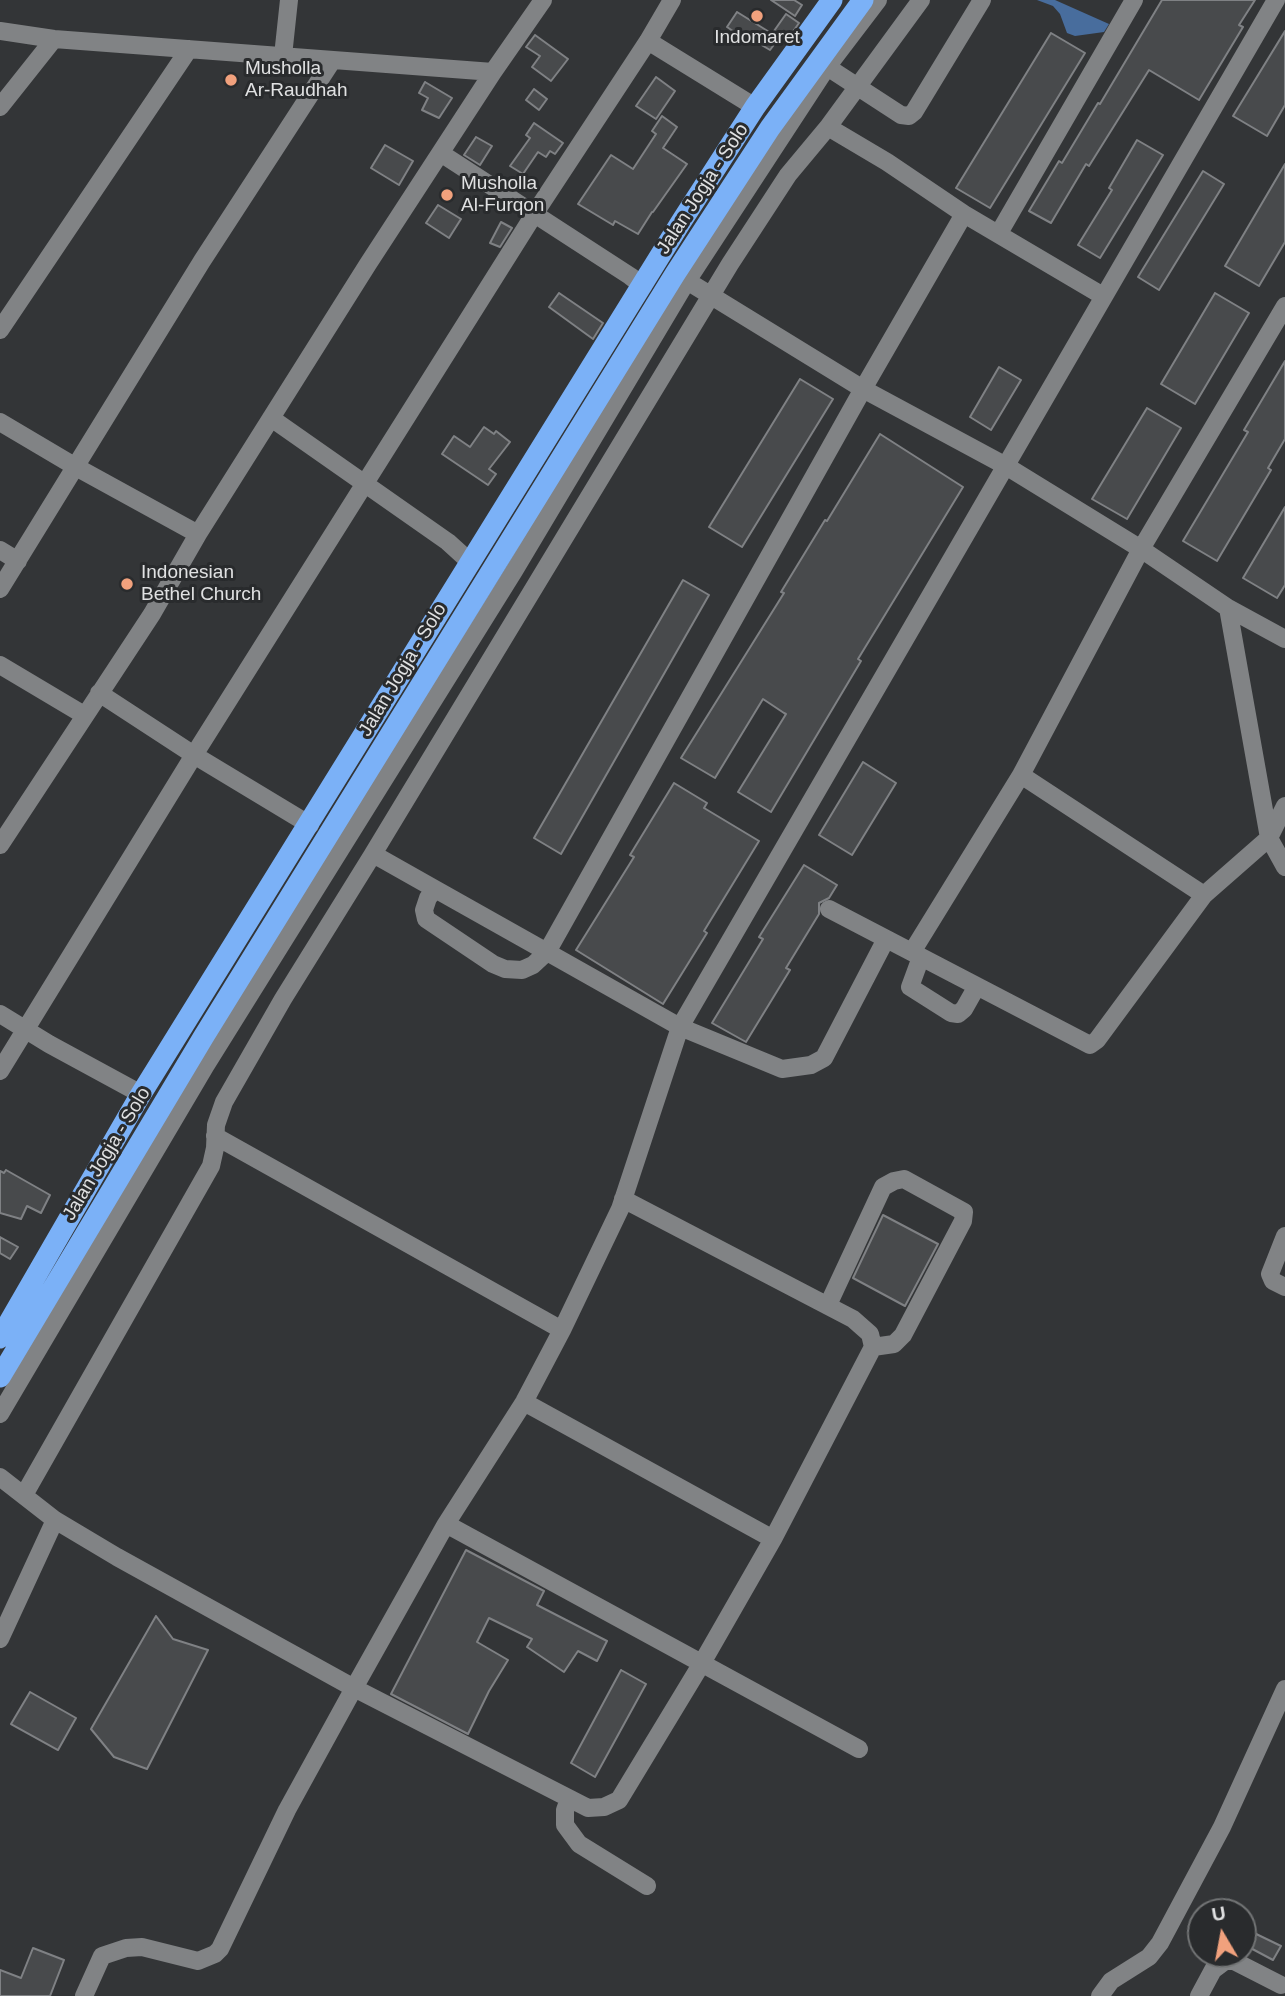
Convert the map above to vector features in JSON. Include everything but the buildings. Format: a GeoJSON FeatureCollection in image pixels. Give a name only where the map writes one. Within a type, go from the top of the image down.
{"type":"FeatureCollection","features":[{"type":"Feature","properties":{"kind":"highway","name":"Jalan Jogja - Solo"},"geometry":{"type":"LineString","coordinates":[[0,1338],[141,1094],[310,825],[470,562],[755,107],[832,0]]}},
{"type":"Feature","properties":{"kind":"highway","name":"Jalan Jogja - Solo"},"geometry":{"type":"LineString","coordinates":[[0,1377],[172,1105],[474,598],[648,331],[770,128],[822,64],[863,0]]}},
{"type":"Feature","properties":{"kind":"street"},"geometry":{"type":"LineString","coordinates":[[283,56],[289,0]]}},
{"type":"Feature","properties":{"kind":"street"},"geometry":{"type":"LineString","coordinates":[[0,845],[83,715],[152,614],[198,534],[493,72],[543,0]]}},
{"type":"Feature","properties":{"kind":"street"},"geometry":{"type":"LineString","coordinates":[[0,1071],[194,755],[672,0]]}},
{"type":"Feature","properties":{"kind":"street"},"geometry":{"type":"LineString","coordinates":[[878,0],[822,64],[901,115],[909,116],[914,112],[982,0]]}},
{"type":"Feature","properties":{"kind":"street"},"geometry":{"type":"LineString","coordinates":[[24,1495],[211,1166],[216,1125],[224,1102],[283,999],[730,264],[788,175],[828,127],[921,0]]}},
{"type":"Feature","properties":{"kind":"street"},"geometry":{"type":"LineString","coordinates":[[999,233],[1134,0]]}},
{"type":"Feature","properties":{"kind":"street"},"geometry":{"type":"LineString","coordinates":[[84,1996],[102,1956],[126,1948],[142,1947],[198,1961],[220,1949],[287,1810],[354,1688],[446,1524],[523,1402],[562,1331],[623,1199],[680,1027],[1276,0]]}},
{"type":"Feature","properties":{"kind":"street"},"geometry":{"type":"LineString","coordinates":[[0,31],[54,39],[493,72]]}},
{"type":"Feature","properties":{"kind":"street"},"geometry":{"type":"LineString","coordinates":[[0,107],[54,39]]}},
{"type":"Feature","properties":{"kind":"street"},"geometry":{"type":"LineString","coordinates":[[648,41],[755,107]]}},
{"type":"Feature","properties":{"kind":"street"},"geometry":{"type":"LineString","coordinates":[[0,330],[189,49]]}},
{"type":"Feature","properties":{"kind":"street"},"geometry":{"type":"LineString","coordinates":[[0,589],[202,261],[332,61]]}},
{"type":"Feature","properties":{"kind":"street"},"geometry":{"type":"LineString","coordinates":[[828,127],[887,162],[964,214],[1103,296]]}},
{"type":"Feature","properties":{"kind":"street"},"geometry":{"type":"LineString","coordinates":[[442,154],[643,286]]}},
{"type":"Feature","properties":{"kind":"street"},"geometry":{"type":"LineString","coordinates":[[435,888],[424,910],[426,919],[494,964],[505,969],[522,970],[533,965],[547,952],[964,214]]}},
{"type":"Feature","properties":{"kind":"street"},"geometry":{"type":"LineString","coordinates":[[658,261],[711,298],[863,389],[1006,466],[1141,549],[1228,608],[1285,639]]}},
{"type":"Feature","properties":{"kind":"street"},"geometry":{"type":"LineString","coordinates":[[977,986],[964,1009],[958,1014],[951,1013],[910,987],[916,955],[1021,775],[1141,549],[1285,306]]}},
{"type":"Feature","properties":{"kind":"street"},"geometry":{"type":"LineString","coordinates":[[271,418],[448,542],[470,562]]}},
{"type":"Feature","properties":{"kind":"street"},"geometry":{"type":"LineString","coordinates":[[0,422],[198,534]]}},
{"type":"Feature","properties":{"kind":"street"},"geometry":{"type":"LineString","coordinates":[[0,550],[18,561]]}},
{"type":"Feature","properties":{"kind":"street"},"geometry":{"type":"LineString","coordinates":[[1228,608],[1269,838],[1285,867]]}},
{"type":"Feature","properties":{"kind":"street"},"geometry":{"type":"LineString","coordinates":[[0,664],[83,715]]}},
{"type":"Feature","properties":{"kind":"street"},"geometry":{"type":"LineString","coordinates":[[99,693],[194,755],[310,825]]}},
{"type":"Feature","properties":{"kind":"street"},"geometry":{"type":"LineString","coordinates":[[1021,775],[1204,895]]}},
{"type":"Feature","properties":{"kind":"street"},"geometry":{"type":"LineString","coordinates":[[829,909],[1086,1044],[1094,1043],[1204,895],[1269,838],[1285,806]]}},
{"type":"Feature","properties":{"kind":"street"},"geometry":{"type":"LineString","coordinates":[[373,854],[680,1027],[782,1069],[811,1065],[824,1058],[886,939]]}},
{"type":"Feature","properties":{"kind":"street"},"geometry":{"type":"LineString","coordinates":[[0,1014],[141,1094]]}},
{"type":"Feature","properties":{"kind":"street"},"geometry":{"type":"LineString","coordinates":[[0,1414],[172,1105]]}},
{"type":"Feature","properties":{"kind":"street"},"geometry":{"type":"LineString","coordinates":[[215,1136],[562,1331]]}},
{"type":"Feature","properties":{"kind":"street"},"geometry":{"type":"LineString","coordinates":[[828,1305],[883,1187],[904,1179],[964,1212],[963,1221],[904,1335],[894,1344],[873,1347]]}},
{"type":"Feature","properties":{"kind":"street"},"geometry":{"type":"LineString","coordinates":[[0,1477],[55,1520],[117,1558],[354,1688],[569,1799],[588,1808],[604,1807],[619,1800],[702,1663],[774,1539],[873,1347],[866,1328],[828,1305],[623,1199]]}},
{"type":"Feature","properties":{"kind":"street"},"geometry":{"type":"LineString","coordinates":[[1285,1236],[1270,1274],[1273,1281],[1285,1287]]}},
{"type":"Feature","properties":{"kind":"street"},"geometry":{"type":"LineString","coordinates":[[523,1402],[774,1539]]}},
{"type":"Feature","properties":{"kind":"street"},"geometry":{"type":"LineString","coordinates":[[0,1640],[55,1520]]}},
{"type":"Feature","properties":{"kind":"street"},"geometry":{"type":"LineString","coordinates":[[446,1524],[859,1749]]}},
{"type":"Feature","properties":{"kind":"street"},"geometry":{"type":"LineString","coordinates":[[1100,1996],[1111,1981],[1149,1957],[1160,1943],[1222,1827],[1285,1689]]}},
{"type":"Feature","properties":{"kind":"street"},"geometry":{"type":"LineString","coordinates":[[569,1799],[565,1810],[565,1825],[579,1844],[648,1886]]}},
{"type":"Feature","properties":{"kind":"street"},"geometry":{"type":"LineString","coordinates":[[1199,1996],[1213,1970],[1225,1961],[1234,1961],[1281,1989]]}},
{"type":"Feature","properties":{"kind":"water"},"geometry":{"type":"Polygon","coordinates":[[[1037,0],[1055,0],[1109,24],[1104,32],[1075,36],[1067,33],[1060,14],[1053,6],[1037,0]]]}},
{"type":"Feature","properties":{"kind":"place","name":"Indomaret"},"geometry":{"type":"Point","coordinates":[757,16]}},
{"type":"Feature","properties":{"kind":"place","name":"Musholla Ar-Raudhah"},"geometry":{"type":"Point","coordinates":[231,80]}},
{"type":"Feature","properties":{"kind":"place","name":"Musholla Al-Furqon"},"geometry":{"type":"Point","coordinates":[447,195]}},
{"type":"Feature","properties":{"kind":"place","name":"Indonesian Bethel Church"},"geometry":{"type":"Point","coordinates":[127,584]}}]}
